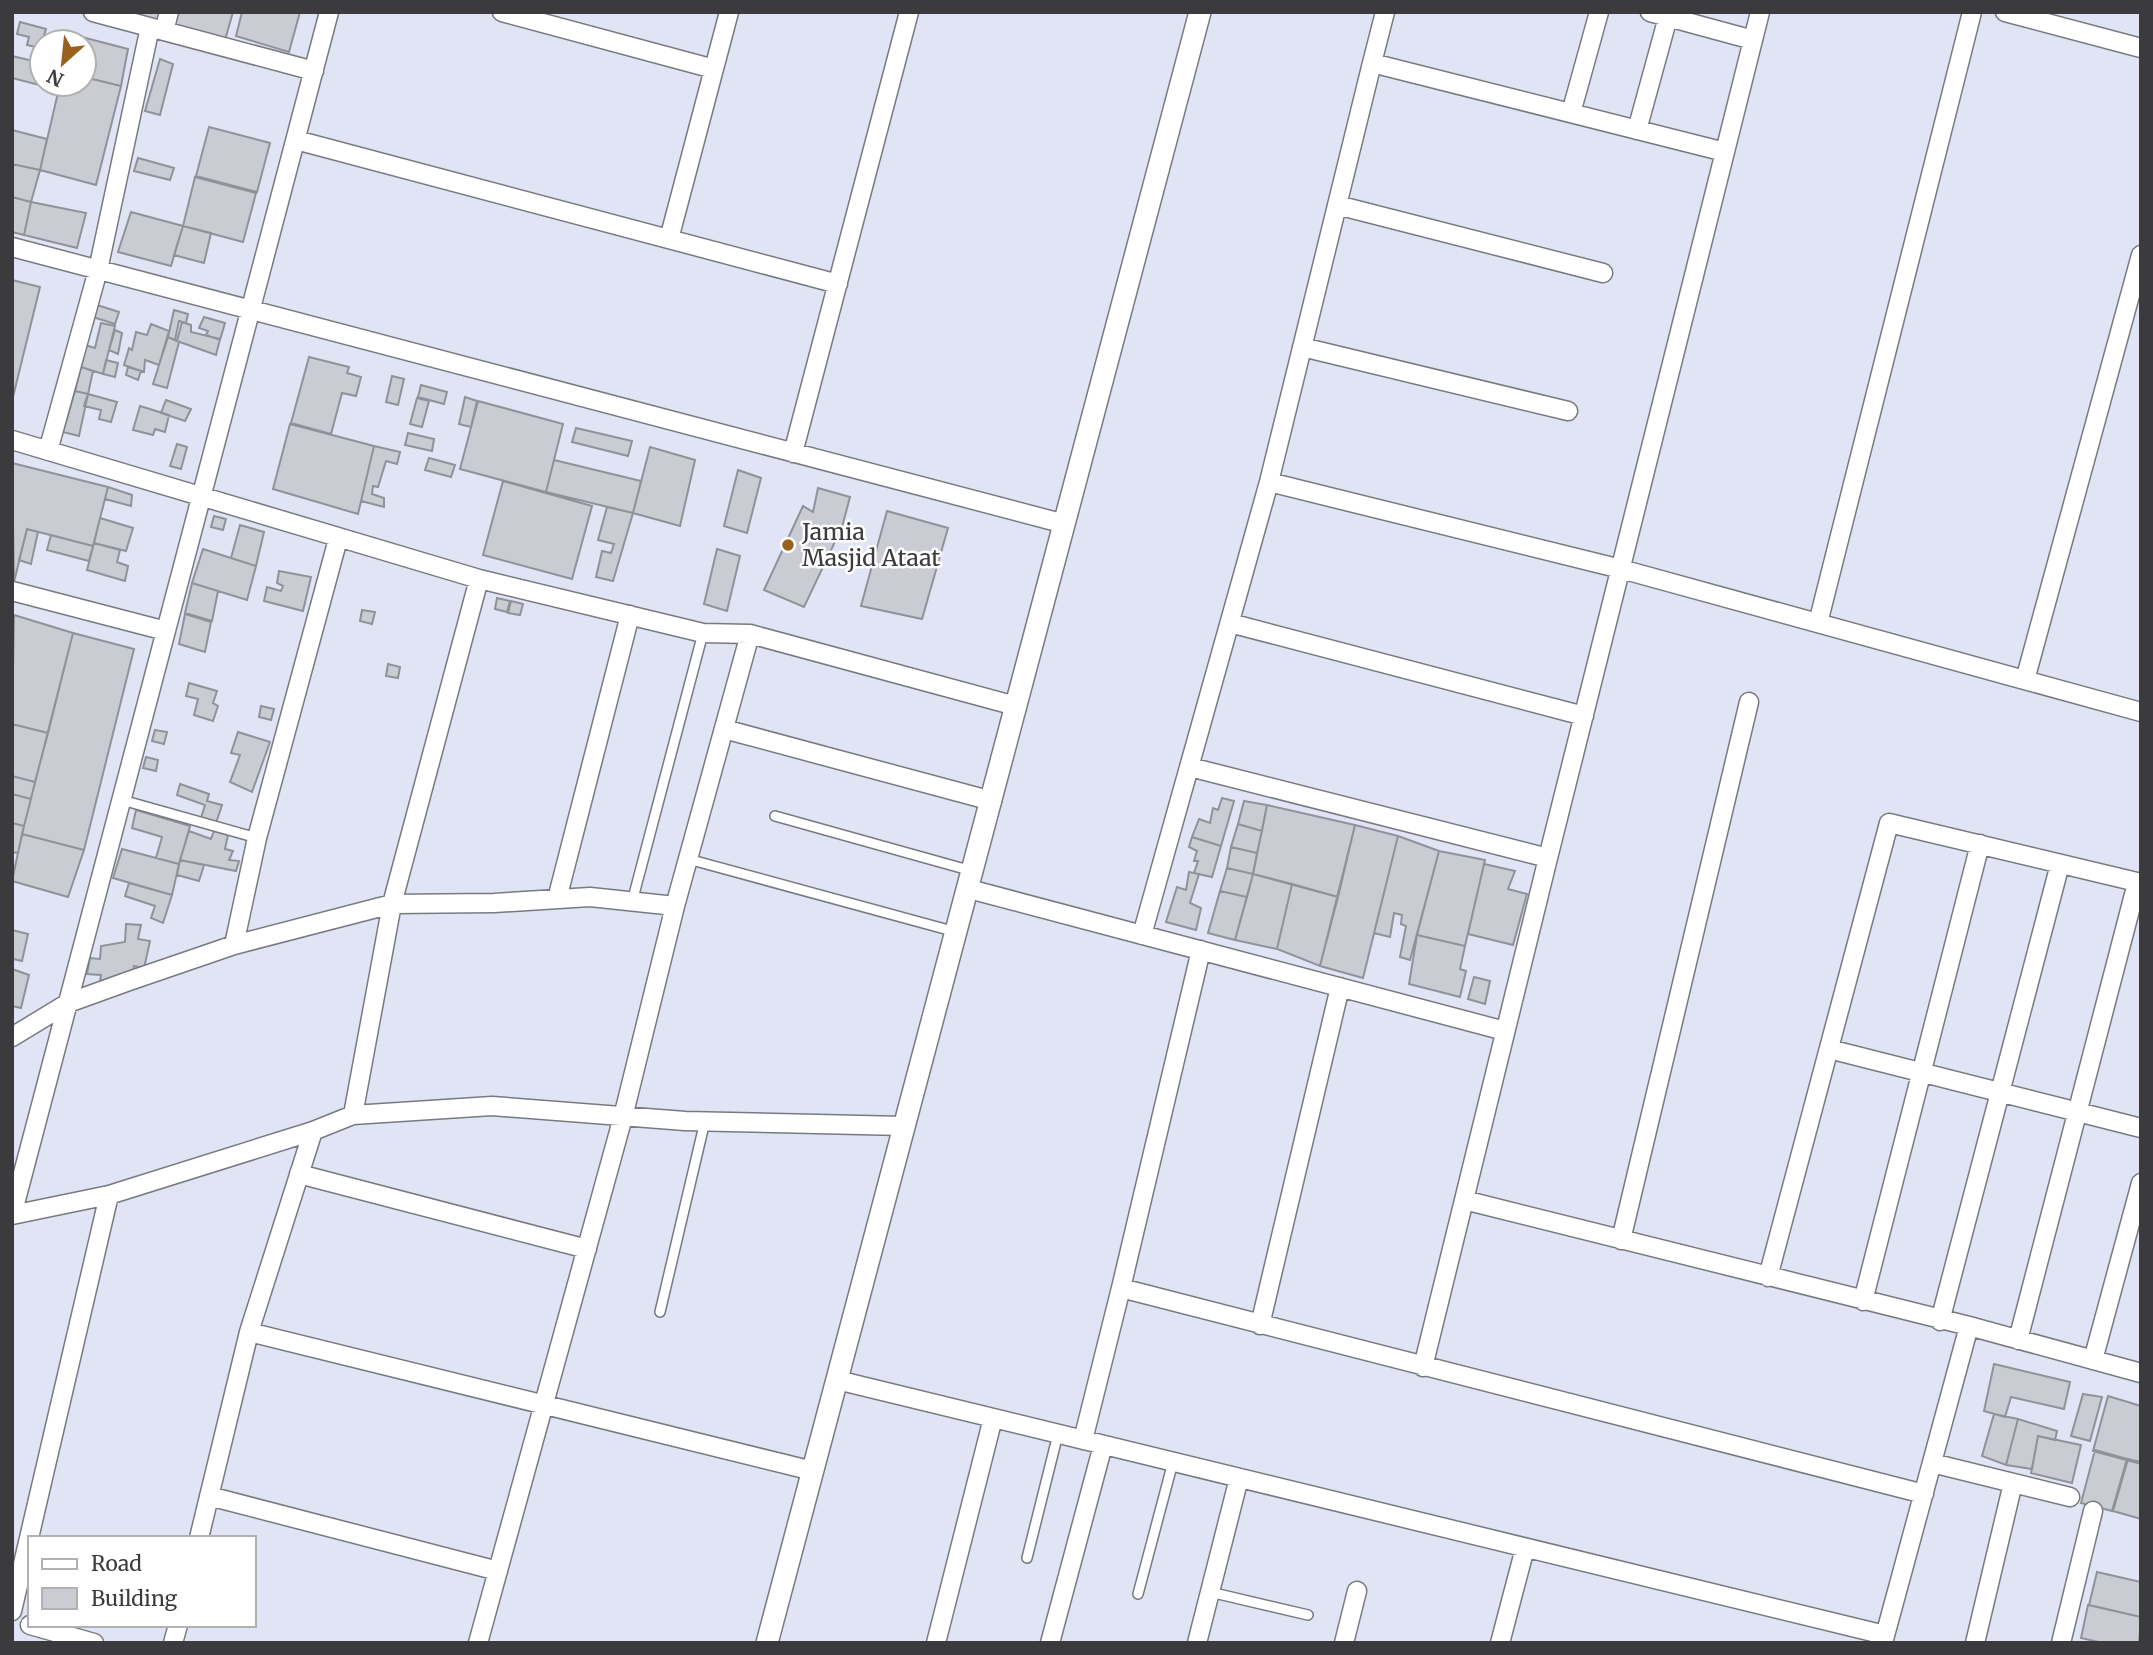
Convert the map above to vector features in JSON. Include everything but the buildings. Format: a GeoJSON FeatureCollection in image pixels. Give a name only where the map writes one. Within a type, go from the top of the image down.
{"type":"FeatureCollection","features":[{"type":"Feature","properties":{"kind":"street"},"geometry":{"type":"LineString","coordinates":[[93,12],[314,71]]}},
{"type":"Feature","properties":{"kind":"street"},"geometry":{"type":"LineString","coordinates":[[48,451],[98,270],[157,29],[169,12]]}},
{"type":"Feature","properties":{"kind":"street"},"geometry":{"type":"LineString","coordinates":[[329,12],[12,1215],[108,1195],[313,1131],[353,1115],[492,1106],[705,1121],[905,1126]]}},
{"type":"Feature","properties":{"kind":"street"},"geometry":{"type":"LineString","coordinates":[[502,12],[714,69]]}},
{"type":"Feature","properties":{"kind":"street"},"geometry":{"type":"LineString","coordinates":[[669,239],[729,12]]}},
{"type":"Feature","properties":{"kind":"street"},"geometry":{"type":"LineString","coordinates":[[793,453],[909,12]]}},
{"type":"Feature","properties":{"kind":"street"},"geometry":{"type":"LineString","coordinates":[[767,1643],[1200,12]]}},
{"type":"Feature","properties":{"kind":"street"},"geometry":{"type":"LineString","coordinates":[[1142,935],[1269,482],[1385,12]]}},
{"type":"Feature","properties":{"kind":"street"},"geometry":{"type":"LineString","coordinates":[[1571,113],[1599,12]]}},
{"type":"Feature","properties":{"kind":"street"},"geometry":{"type":"LineString","coordinates":[[1650,12],[1753,40]]}},
{"type":"Feature","properties":{"kind":"street"},"geometry":{"type":"LineString","coordinates":[[1423,1367],[1760,12]]}},
{"type":"Feature","properties":{"kind":"street"},"geometry":{"type":"LineString","coordinates":[[1818,623],[1972,12]]}},
{"type":"Feature","properties":{"kind":"street"},"geometry":{"type":"LineString","coordinates":[[2005,12],[2141,48]]}},
{"type":"Feature","properties":{"kind":"street"},"geometry":{"type":"LineString","coordinates":[[1637,130],[1668,17]]}},
{"type":"Feature","properties":{"kind":"street"},"geometry":{"type":"LineString","coordinates":[[1372,63],[1725,152]]}},
{"type":"Feature","properties":{"kind":"street"},"geometry":{"type":"LineString","coordinates":[[296,140],[838,284]]}},
{"type":"Feature","properties":{"kind":"street"},"geometry":{"type":"LineString","coordinates":[[1337,205],[1603,273]]}},
{"type":"Feature","properties":{"kind":"street"},"geometry":{"type":"LineString","coordinates":[[12,247],[1065,524]]}},
{"type":"Feature","properties":{"kind":"street"},"geometry":{"type":"LineString","coordinates":[[2025,680],[2141,255]]}},
{"type":"Feature","properties":{"kind":"street"},"geometry":{"type":"LineString","coordinates":[[1302,347],[1568,411]]}},
{"type":"Feature","properties":{"kind":"street"},"geometry":{"type":"LineString","coordinates":[[12,440],[202,499],[479,579],[703,633],[750,634],[1016,706]]}},
{"type":"Feature","properties":{"kind":"street"},"geometry":{"type":"LineString","coordinates":[[1269,482],[1621,569],[2141,712]]}},
{"type":"Feature","properties":{"kind":"street"},"geometry":{"type":"LineString","coordinates":[[234,945],[257,838],[338,539]]}},
{"type":"Feature","properties":{"kind":"street"},"geometry":{"type":"LineString","coordinates":[[353,1115],[392,904],[479,579]]}},
{"type":"Feature","properties":{"kind":"street"},"geometry":{"type":"LineString","coordinates":[[12,591],[166,631]]}},
{"type":"Feature","properties":{"kind":"street"},"geometry":{"type":"LineString","coordinates":[[557,899],[630,615]]}},
{"type":"Feature","properties":{"kind":"street"},"geometry":{"type":"LineString","coordinates":[[1230,622],[1584,716]]}},
{"type":"Feature","properties":{"kind":"street"},"geometry":{"type":"LineString","coordinates":[[478,1643],[623,1117],[675,906],[750,634]]}},
{"type":"Feature","properties":{"kind":"street"},"geometry":{"type":"LineString","coordinates":[[1621,1240],[1749,702]]}},
{"type":"Feature","properties":{"kind":"street"},"geometry":{"type":"LineString","coordinates":[[724,729],[992,801]]}},
{"type":"Feature","properties":{"kind":"street"},"geometry":{"type":"LineString","coordinates":[[1190,767],[1548,858]]}},
{"type":"Feature","properties":{"kind":"street"},"geometry":{"type":"LineString","coordinates":[[1768,1277],[1889,823],[2139,883],[2018,1340]]}},
{"type":"Feature","properties":{"kind":"street"},"geometry":{"type":"LineString","coordinates":[[1863,1301],[1980,844]]}},
{"type":"Feature","properties":{"kind":"street"},"geometry":{"type":"LineString","coordinates":[[1940,1321],[2060,864]]}},
{"type":"Feature","properties":{"kind":"street"},"geometry":{"type":"LineString","coordinates":[[971,880],[1142,935],[1506,1031]]}},
{"type":"Feature","properties":{"kind":"street"},"geometry":{"type":"LineString","coordinates":[[12,1037],[68,1003],[234,945],[392,904],[494,903],[590,897],[675,906]]}},
{"type":"Feature","properties":{"kind":"street"},"geometry":{"type":"LineString","coordinates":[[1083,1440],[1201,950]]}},
{"type":"Feature","properties":{"kind":"street"},"geometry":{"type":"LineString","coordinates":[[1260,1325],[1340,987]]}},
{"type":"Feature","properties":{"kind":"street"},"geometry":{"type":"LineString","coordinates":[[1829,1048],[2141,1128]]}},
{"type":"Feature","properties":{"kind":"street"},"geometry":{"type":"LineString","coordinates":[[199,1536],[250,1332],[313,1131]]}},
{"type":"Feature","properties":{"kind":"street"},"geometry":{"type":"LineString","coordinates":[[299,1174],[587,1249]]}},
{"type":"Feature","properties":{"kind":"street"},"geometry":{"type":"LineString","coordinates":[[2093,1360],[2141,1183]]}},
{"type":"Feature","properties":{"kind":"street"},"geometry":{"type":"LineString","coordinates":[[29,1536],[108,1195]]}},
{"type":"Feature","properties":{"kind":"street"},"geometry":{"type":"LineString","coordinates":[[1464,1200],[1940,1321],[1969,1326],[2141,1373]]}},
{"type":"Feature","properties":{"kind":"street"},"geometry":{"type":"LineString","coordinates":[[1121,1288],[1924,1494]]}},
{"type":"Feature","properties":{"kind":"street"},"geometry":{"type":"LineString","coordinates":[[837,1380],[1525,1548],[1884,1639],[1969,1326]]}},
{"type":"Feature","properties":{"kind":"street"},"geometry":{"type":"LineString","coordinates":[[250,1332],[813,1471]]}},
{"type":"Feature","properties":{"kind":"street"},"geometry":{"type":"LineString","coordinates":[[936,1643],[993,1418]]}},
{"type":"Feature","properties":{"kind":"street"},"geometry":{"type":"LineString","coordinates":[[1050,1643],[1103,1445]]}},
{"type":"Feature","properties":{"kind":"street"},"geometry":{"type":"LineString","coordinates":[[1932,1463],[2070,1497]]}},
{"type":"Feature","properties":{"kind":"street"},"geometry":{"type":"LineString","coordinates":[[1197,1643],[1239,1478]]}},
{"type":"Feature","properties":{"kind":"street"},"geometry":{"type":"LineString","coordinates":[[1975,1643],[2013,1483]]}},
{"type":"Feature","properties":{"kind":"street"},"geometry":{"type":"LineString","coordinates":[[209,1496],[498,1571]]}},
{"type":"Feature","properties":{"kind":"street"},"geometry":{"type":"LineString","coordinates":[[2061,1643],[2093,1511]]}},
{"type":"Feature","properties":{"kind":"street"},"geometry":{"type":"LineString","coordinates":[[12,1611],[28,1542]]}},
{"type":"Feature","properties":{"kind":"street"},"geometry":{"type":"LineString","coordinates":[[1500,1643],[1525,1548]]}},
{"type":"Feature","properties":{"kind":"street"},"geometry":{"type":"LineString","coordinates":[[1344,1643],[1357,1591]]}},
{"type":"Feature","properties":{"kind":"street"},"geometry":{"type":"LineString","coordinates":[[37,1627],[94,1643]]}},
{"type":"Feature","properties":{"kind":"lane"},"geometry":{"type":"LineString","coordinates":[[632,901],[703,633]]}},
{"type":"Feature","properties":{"kind":"lane"},"geometry":{"type":"LineString","coordinates":[[122,800],[257,838]]}},
{"type":"Feature","properties":{"kind":"lane"},"geometry":{"type":"LineString","coordinates":[[775,816],[971,880]]}},
{"type":"Feature","properties":{"kind":"lane"},"geometry":{"type":"LineString","coordinates":[[688,859],[957,932]]}},
{"type":"Feature","properties":{"kind":"lane"},"geometry":{"type":"LineString","coordinates":[[660,1312],[705,1121]]}},
{"type":"Feature","properties":{"kind":"lane"},"geometry":{"type":"LineString","coordinates":[[1027,1558],[1058,1434]]}},
{"type":"Feature","properties":{"kind":"lane"},"geometry":{"type":"LineString","coordinates":[[1138,1594],[1173,1461]]}},
{"type":"Feature","properties":{"kind":"lane"},"geometry":{"type":"LineString","coordinates":[[1210,1592],[1308,1615]]}},
{"type":"Feature","properties":{"kind":"shaded area"},"geometry":{"type":"Polygon","coordinates":[[[12,12],[2141,12],[2141,1643],[12,1643],[12,12]]]}},
{"type":"Feature","properties":{"kind":"place","name":"Jamia Masjid Ataat"},"geometry":{"type":"Point","coordinates":[788,545]}}]}
